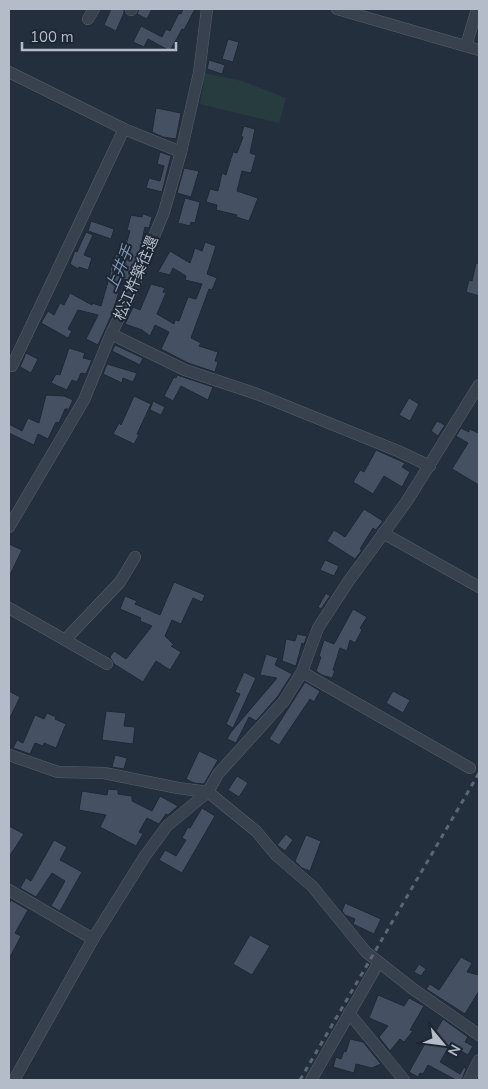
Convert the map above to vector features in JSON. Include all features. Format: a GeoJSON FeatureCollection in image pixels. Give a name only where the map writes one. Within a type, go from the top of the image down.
{"type":"FeatureCollection","features":[{"type":"Feature","properties":{"kind":"street","name":"松江杵築往還"},"geometry":{"type":"LineString","coordinates":[[9,527],[84,400],[164,212],[181,152],[198,73],[207,9]]}},
{"type":"Feature","properties":{"kind":"street"},"geometry":{"type":"LineString","coordinates":[[337,9],[479,50]]}},
{"type":"Feature","properties":{"kind":"street"},"geometry":{"type":"LineString","coordinates":[[466,46],[477,9]]}},
{"type":"Feature","properties":{"kind":"street"},"geometry":{"type":"LineString","coordinates":[[9,72],[124,129],[181,152]]}},
{"type":"Feature","properties":{"kind":"street"},"geometry":{"type":"LineString","coordinates":[[12,366],[124,129]]}},
{"type":"Feature","properties":{"kind":"street"},"geometry":{"type":"LineString","coordinates":[[112,334],[186,370],[257,394],[398,451],[430,466]]}},
{"type":"Feature","properties":{"kind":"street"},"geometry":{"type":"LineString","coordinates":[[14,1080],[93,938],[145,856],[167,826],[208,792],[218,774],[284,701],[302,672],[318,628],[348,582],[407,501],[479,385]]}},
{"type":"Feature","properties":{"kind":"street"},"geometry":{"type":"LineString","coordinates":[[383,533],[479,587]]}},
{"type":"Feature","properties":{"kind":"street"},"geometry":{"type":"LineString","coordinates":[[65,640],[120,582],[134,557]]}},
{"type":"Feature","properties":{"kind":"street"},"geometry":{"type":"LineString","coordinates":[[9,608],[107,664]]}},
{"type":"Feature","properties":{"kind":"street"},"geometry":{"type":"LineString","coordinates":[[302,672],[470,768]]}},
{"type":"Feature","properties":{"kind":"street"},"geometry":{"type":"LineString","coordinates":[[9,755],[58,772],[104,773],[208,792],[256,831],[276,855],[312,886],[366,952],[413,990],[479,1035]]}},
{"type":"Feature","properties":{"kind":"street"},"geometry":{"type":"LineString","coordinates":[[9,890],[93,938]]}},
{"type":"Feature","properties":{"kind":"street"},"geometry":{"type":"LineString","coordinates":[[311,1080],[379,962]]}},
{"type":"Feature","properties":{"kind":"street"},"geometry":{"type":"LineString","coordinates":[[349,1014],[404,1080]]}},
{"type":"Feature","properties":{"kind":"street"},"geometry":{"type":"LineString","coordinates":[[469,1080],[479,1060]]}},
{"type":"Feature","properties":{"kind":"green space"},"geometry":{"type":"Polygon","coordinates":[[[205,73],[242,81],[286,98],[279,123],[200,104],[205,73]]]}},
{"type":"Feature","properties":{"kind":"building"},"geometry":{"type":"Polygon","coordinates":[[[111,9],[124,9],[116,31],[104,25],[111,9]]]}},
{"type":"Feature","properties":{"kind":"building"},"geometry":{"type":"Polygon","coordinates":[[[139,9],[152,9],[147,19],[137,14],[139,9]]]}},
{"type":"Feature","properties":{"kind":"building"},"geometry":{"type":"Polygon","coordinates":[[[183,9],[195,9],[170,51],[148,39],[144,47],[133,42],[141,26],[162,37],[166,29],[170,31],[183,9]]]}},
{"type":"Feature","properties":{"kind":"building"},"geometry":{"type":"Polygon","coordinates":[[[228,39],[239,42],[233,62],[222,59],[228,39]]]}},
{"type":"Feature","properties":{"kind":"building"},"geometry":{"type":"Polygon","coordinates":[[[209,60],[225,65],[222,74],[207,69],[209,60]]]}},
{"type":"Feature","properties":{"kind":"building"},"geometry":{"type":"Polygon","coordinates":[[[156,108],[181,113],[176,139],[163,137],[152,132],[156,108]]]}},
{"type":"Feature","properties":{"kind":"building"},"geometry":{"type":"Polygon","coordinates":[[[244,126],[255,129],[250,153],[256,155],[251,173],[242,171],[237,191],[258,198],[249,221],[236,217],[237,215],[216,210],[217,205],[206,202],[210,189],[218,191],[222,173],[226,175],[233,152],[237,153],[243,137],[241,136],[244,126]]]}},
{"type":"Feature","properties":{"kind":"building"},"geometry":{"type":"Polygon","coordinates":[[[160,152],[171,156],[162,192],[146,188],[149,178],[160,181],[164,166],[157,164],[160,152]]]}},
{"type":"Feature","properties":{"kind":"building"},"geometry":{"type":"Polygon","coordinates":[[[184,168],[199,171],[191,197],[177,193],[184,168]]]}},
{"type":"Feature","properties":{"kind":"building"},"geometry":{"type":"Polygon","coordinates":[[[185,198],[200,202],[195,223],[191,222],[190,226],[178,223],[185,198]]]}},
{"type":"Feature","properties":{"kind":"building"},"geometry":{"type":"Polygon","coordinates":[[[143,214],[152,217],[149,228],[145,227],[139,254],[128,281],[123,279],[112,314],[98,345],[86,339],[98,315],[78,310],[68,329],[72,331],[68,338],[41,323],[48,311],[54,315],[60,303],[64,305],[70,293],[92,305],[92,303],[101,306],[110,270],[117,252],[123,254],[130,231],[127,230],[131,215],[142,217],[143,214]]]}},
{"type":"Feature","properties":{"kind":"building"},"geometry":{"type":"Polygon","coordinates":[[[91,221],[114,229],[111,239],[88,231],[91,221]]]}},
{"type":"Feature","properties":{"kind":"building"},"geometry":{"type":"Polygon","coordinates":[[[86,232],[93,235],[84,255],[92,258],[88,270],[79,267],[78,269],[70,264],[86,232]]]}},
{"type":"Feature","properties":{"kind":"building"},"geometry":{"type":"Polygon","coordinates":[[[205,242],[216,246],[207,274],[217,278],[212,290],[209,289],[191,338],[201,343],[199,346],[218,352],[215,361],[218,362],[215,372],[188,363],[161,349],[169,332],[155,325],[150,336],[142,330],[125,324],[133,307],[140,310],[151,284],[165,288],[163,292],[166,293],[157,314],[174,324],[175,320],[179,321],[188,297],[196,299],[202,284],[185,280],[186,276],[173,268],[170,275],[158,272],[170,251],[190,263],[195,248],[202,251],[205,242]]]}},
{"type":"Feature","properties":{"kind":"building"},"geometry":{"type":"Polygon","coordinates":[[[476,263],[479,264],[479,296],[466,292],[469,280],[472,281],[476,263]]]}},
{"type":"Feature","properties":{"kind":"building"},"geometry":{"type":"Polygon","coordinates":[[[115,345],[143,358],[140,365],[112,351],[115,345]]]}},
{"type":"Feature","properties":{"kind":"building"},"geometry":{"type":"Polygon","coordinates":[[[69,348],[85,353],[83,358],[92,360],[86,374],[81,373],[77,382],[72,380],[67,390],[51,383],[56,374],[60,375],[69,348]]]}},
{"type":"Feature","properties":{"kind":"building"},"geometry":{"type":"Polygon","coordinates":[[[26,353],[38,359],[31,373],[20,367],[26,353]]]}},
{"type":"Feature","properties":{"kind":"building"},"geometry":{"type":"Polygon","coordinates":[[[107,364],[137,373],[133,382],[123,378],[122,383],[103,374],[107,364]]]}},
{"type":"Feature","properties":{"kind":"building"},"geometry":{"type":"Polygon","coordinates":[[[177,375],[213,387],[208,400],[181,386],[173,401],[164,396],[177,375]]]}},
{"type":"Feature","properties":{"kind":"building"},"geometry":{"type":"Polygon","coordinates":[[[46,395],[64,396],[73,400],[69,409],[65,409],[59,423],[56,422],[48,439],[38,434],[34,445],[9,433],[9,424],[22,431],[28,418],[39,423],[46,395]]]}},
{"type":"Feature","properties":{"kind":"building"},"geometry":{"type":"Polygon","coordinates":[[[134,396],[151,404],[134,444],[113,434],[119,423],[121,425],[134,396]]]}},
{"type":"Feature","properties":{"kind":"building"},"geometry":{"type":"Polygon","coordinates":[[[409,398],[419,404],[410,421],[399,415],[409,398]]]}},
{"type":"Feature","properties":{"kind":"building"},"geometry":{"type":"Polygon","coordinates":[[[153,401],[165,407],[161,415],[150,410],[153,401]]]}},
{"type":"Feature","properties":{"kind":"building"},"geometry":{"type":"Polygon","coordinates":[[[437,421],[445,425],[438,436],[431,431],[437,421]]]}},
{"type":"Feature","properties":{"kind":"building"},"geometry":{"type":"Polygon","coordinates":[[[461,428],[469,432],[469,429],[479,433],[479,485],[452,469],[468,443],[456,436],[461,428]]]}},
{"type":"Feature","properties":{"kind":"building"},"geometry":{"type":"Polygon","coordinates":[[[376,450],[405,463],[402,467],[410,472],[402,487],[384,476],[373,494],[353,482],[360,470],[364,472],[376,450]]]}},
{"type":"Feature","properties":{"kind":"building"},"geometry":{"type":"Polygon","coordinates":[[[364,509],[383,521],[376,530],[373,528],[360,549],[362,550],[355,559],[327,541],[334,530],[345,537],[364,509]]]}},
{"type":"Feature","properties":{"kind":"building"},"geometry":{"type":"Polygon","coordinates":[[[9,544],[22,550],[9,577],[9,544]]]}},
{"type":"Feature","properties":{"kind":"building"},"geometry":{"type":"Polygon","coordinates":[[[325,560],[339,566],[334,576],[320,570],[325,560]]]}},
{"type":"Feature","properties":{"kind":"building"},"geometry":{"type":"Polygon","coordinates":[[[174,582],[205,595],[202,602],[193,598],[181,624],[172,620],[165,636],[174,645],[171,646],[181,652],[170,670],[156,661],[143,682],[114,664],[110,657],[114,651],[126,659],[152,626],[140,621],[141,618],[120,609],[125,596],[137,601],[135,604],[160,615],[174,582]]]}},
{"type":"Feature","properties":{"kind":"building"},"geometry":{"type":"Polygon","coordinates":[[[326,593],[330,596],[321,609],[318,607],[326,593]]]}},
{"type":"Feature","properties":{"kind":"building"},"geometry":{"type":"Polygon","coordinates":[[[353,609],[367,617],[360,628],[362,630],[355,643],[350,640],[347,651],[340,648],[332,678],[322,675],[316,671],[324,640],[334,644],[353,609]]]}},
{"type":"Feature","properties":{"kind":"building"},"geometry":{"type":"Polygon","coordinates":[[[297,634],[307,636],[304,644],[302,643],[296,666],[282,661],[286,639],[295,641],[297,634]]]}},
{"type":"Feature","properties":{"kind":"building"},"geometry":{"type":"Polygon","coordinates":[[[266,654],[278,658],[275,665],[292,674],[278,696],[256,721],[249,717],[236,743],[227,739],[231,732],[277,678],[260,675],[266,654]]]}},
{"type":"Feature","properties":{"kind":"building"},"geometry":{"type":"Polygon","coordinates":[[[244,672],[256,678],[233,728],[226,724],[240,694],[235,692],[244,672]]]}},
{"type":"Feature","properties":{"kind":"building"},"geometry":{"type":"Polygon","coordinates":[[[305,682],[320,691],[314,702],[310,699],[279,745],[269,739],[305,682]]]}},
{"type":"Feature","properties":{"kind":"building"},"geometry":{"type":"Polygon","coordinates":[[[9,691],[20,697],[9,720],[9,691]]]}},
{"type":"Feature","properties":{"kind":"building"},"geometry":{"type":"Polygon","coordinates":[[[393,691],[410,700],[403,713],[386,703],[393,691]]]}},
{"type":"Feature","properties":{"kind":"building"},"geometry":{"type":"Polygon","coordinates":[[[106,711],[126,713],[124,726],[135,727],[133,744],[102,740],[106,711]]]}},
{"type":"Feature","properties":{"kind":"building"},"geometry":{"type":"Polygon","coordinates":[[[47,713],[66,724],[56,748],[44,743],[43,746],[35,743],[30,754],[13,748],[17,740],[23,743],[35,715],[44,719],[47,713]]]}},
{"type":"Feature","properties":{"kind":"building"},"geometry":{"type":"Polygon","coordinates":[[[199,751],[218,760],[204,784],[194,783],[186,779],[199,751]]]}},
{"type":"Feature","properties":{"kind":"building"},"geometry":{"type":"Polygon","coordinates":[[[115,755],[127,758],[124,769],[112,767],[115,755]]]}},
{"type":"Feature","properties":{"kind":"building"},"geometry":{"type":"Polygon","coordinates":[[[237,776],[248,783],[239,797],[228,790],[237,776]]]}},
{"type":"Feature","properties":{"kind":"building"},"geometry":{"type":"Polygon","coordinates":[[[108,789],[118,790],[118,794],[132,796],[132,801],[152,811],[160,796],[178,806],[168,815],[166,814],[159,824],[147,818],[139,832],[143,834],[136,846],[100,827],[106,815],[79,810],[82,791],[107,795],[108,789]]]}},
{"type":"Feature","properties":{"kind":"building"},"geometry":{"type":"Polygon","coordinates":[[[202,808],[215,816],[182,873],[159,860],[165,850],[176,856],[186,840],[182,838],[202,808]]]}},
{"type":"Feature","properties":{"kind":"building"},"geometry":{"type":"Polygon","coordinates":[[[9,826],[24,834],[9,857],[9,826]]]}},
{"type":"Feature","properties":{"kind":"building"},"geometry":{"type":"Polygon","coordinates":[[[286,834],[293,840],[285,851],[277,845],[286,834]]]}},
{"type":"Feature","properties":{"kind":"building"},"geometry":{"type":"Polygon","coordinates":[[[306,835],[321,841],[310,871],[302,868],[295,861],[306,835]]]}},
{"type":"Feature","properties":{"kind":"building"},"geometry":{"type":"Polygon","coordinates":[[[54,840],[67,847],[60,860],[82,872],[60,911],[51,906],[65,881],[52,873],[36,897],[20,888],[26,878],[31,881],[54,840]]]}},
{"type":"Feature","properties":{"kind":"building"},"geometry":{"type":"Polygon","coordinates":[[[11,900],[28,910],[15,933],[21,936],[9,959],[9,904],[11,900]]]}},
{"type":"Feature","properties":{"kind":"building"},"geometry":{"type":"Polygon","coordinates":[[[345,903],[381,919],[374,934],[353,924],[355,919],[345,915],[342,911],[345,903]]]}},
{"type":"Feature","properties":{"kind":"building"},"geometry":{"type":"Polygon","coordinates":[[[250,935],[270,946],[252,975],[233,964],[250,935]]]}},
{"type":"Feature","properties":{"kind":"building"},"geometry":{"type":"Polygon","coordinates":[[[461,957],[472,963],[467,972],[479,975],[479,991],[465,1014],[426,989],[430,984],[439,990],[461,957]]]}},
{"type":"Feature","properties":{"kind":"building"},"geometry":{"type":"Polygon","coordinates":[[[419,964],[426,969],[421,976],[414,972],[419,964]]]}},
{"type":"Feature","properties":{"kind":"building"},"geometry":{"type":"Polygon","coordinates":[[[378,995],[404,1006],[409,998],[424,1006],[410,1030],[413,1031],[404,1042],[400,1039],[390,1051],[379,1037],[388,1026],[369,1018],[378,995]]]}},
{"type":"Feature","properties":{"kind":"building"},"geometry":{"type":"Polygon","coordinates":[[[443,1019],[468,1037],[465,1042],[473,1046],[468,1055],[450,1045],[440,1062],[460,1074],[464,1067],[466,1069],[462,1080],[456,1080],[428,1065],[423,1074],[420,1073],[418,1077],[409,1072],[427,1040],[430,1041],[443,1019]]]}},
{"type":"Feature","properties":{"kind":"building"},"geometry":{"type":"Polygon","coordinates":[[[350,1039],[363,1042],[381,1064],[372,1068],[356,1064],[354,1073],[333,1067],[336,1057],[341,1059],[344,1051],[346,1052],[350,1039]]]}},
{"type":"Feature","properties":{"kind":"railway"},"geometry":{"type":"LineString","coordinates":[[300,1080],[479,773]]}},
{"type":"Feature","properties":{"kind":"water label","name":"上井手"},"geometry":{"type":"Point","coordinates":[119,268]}}]}
